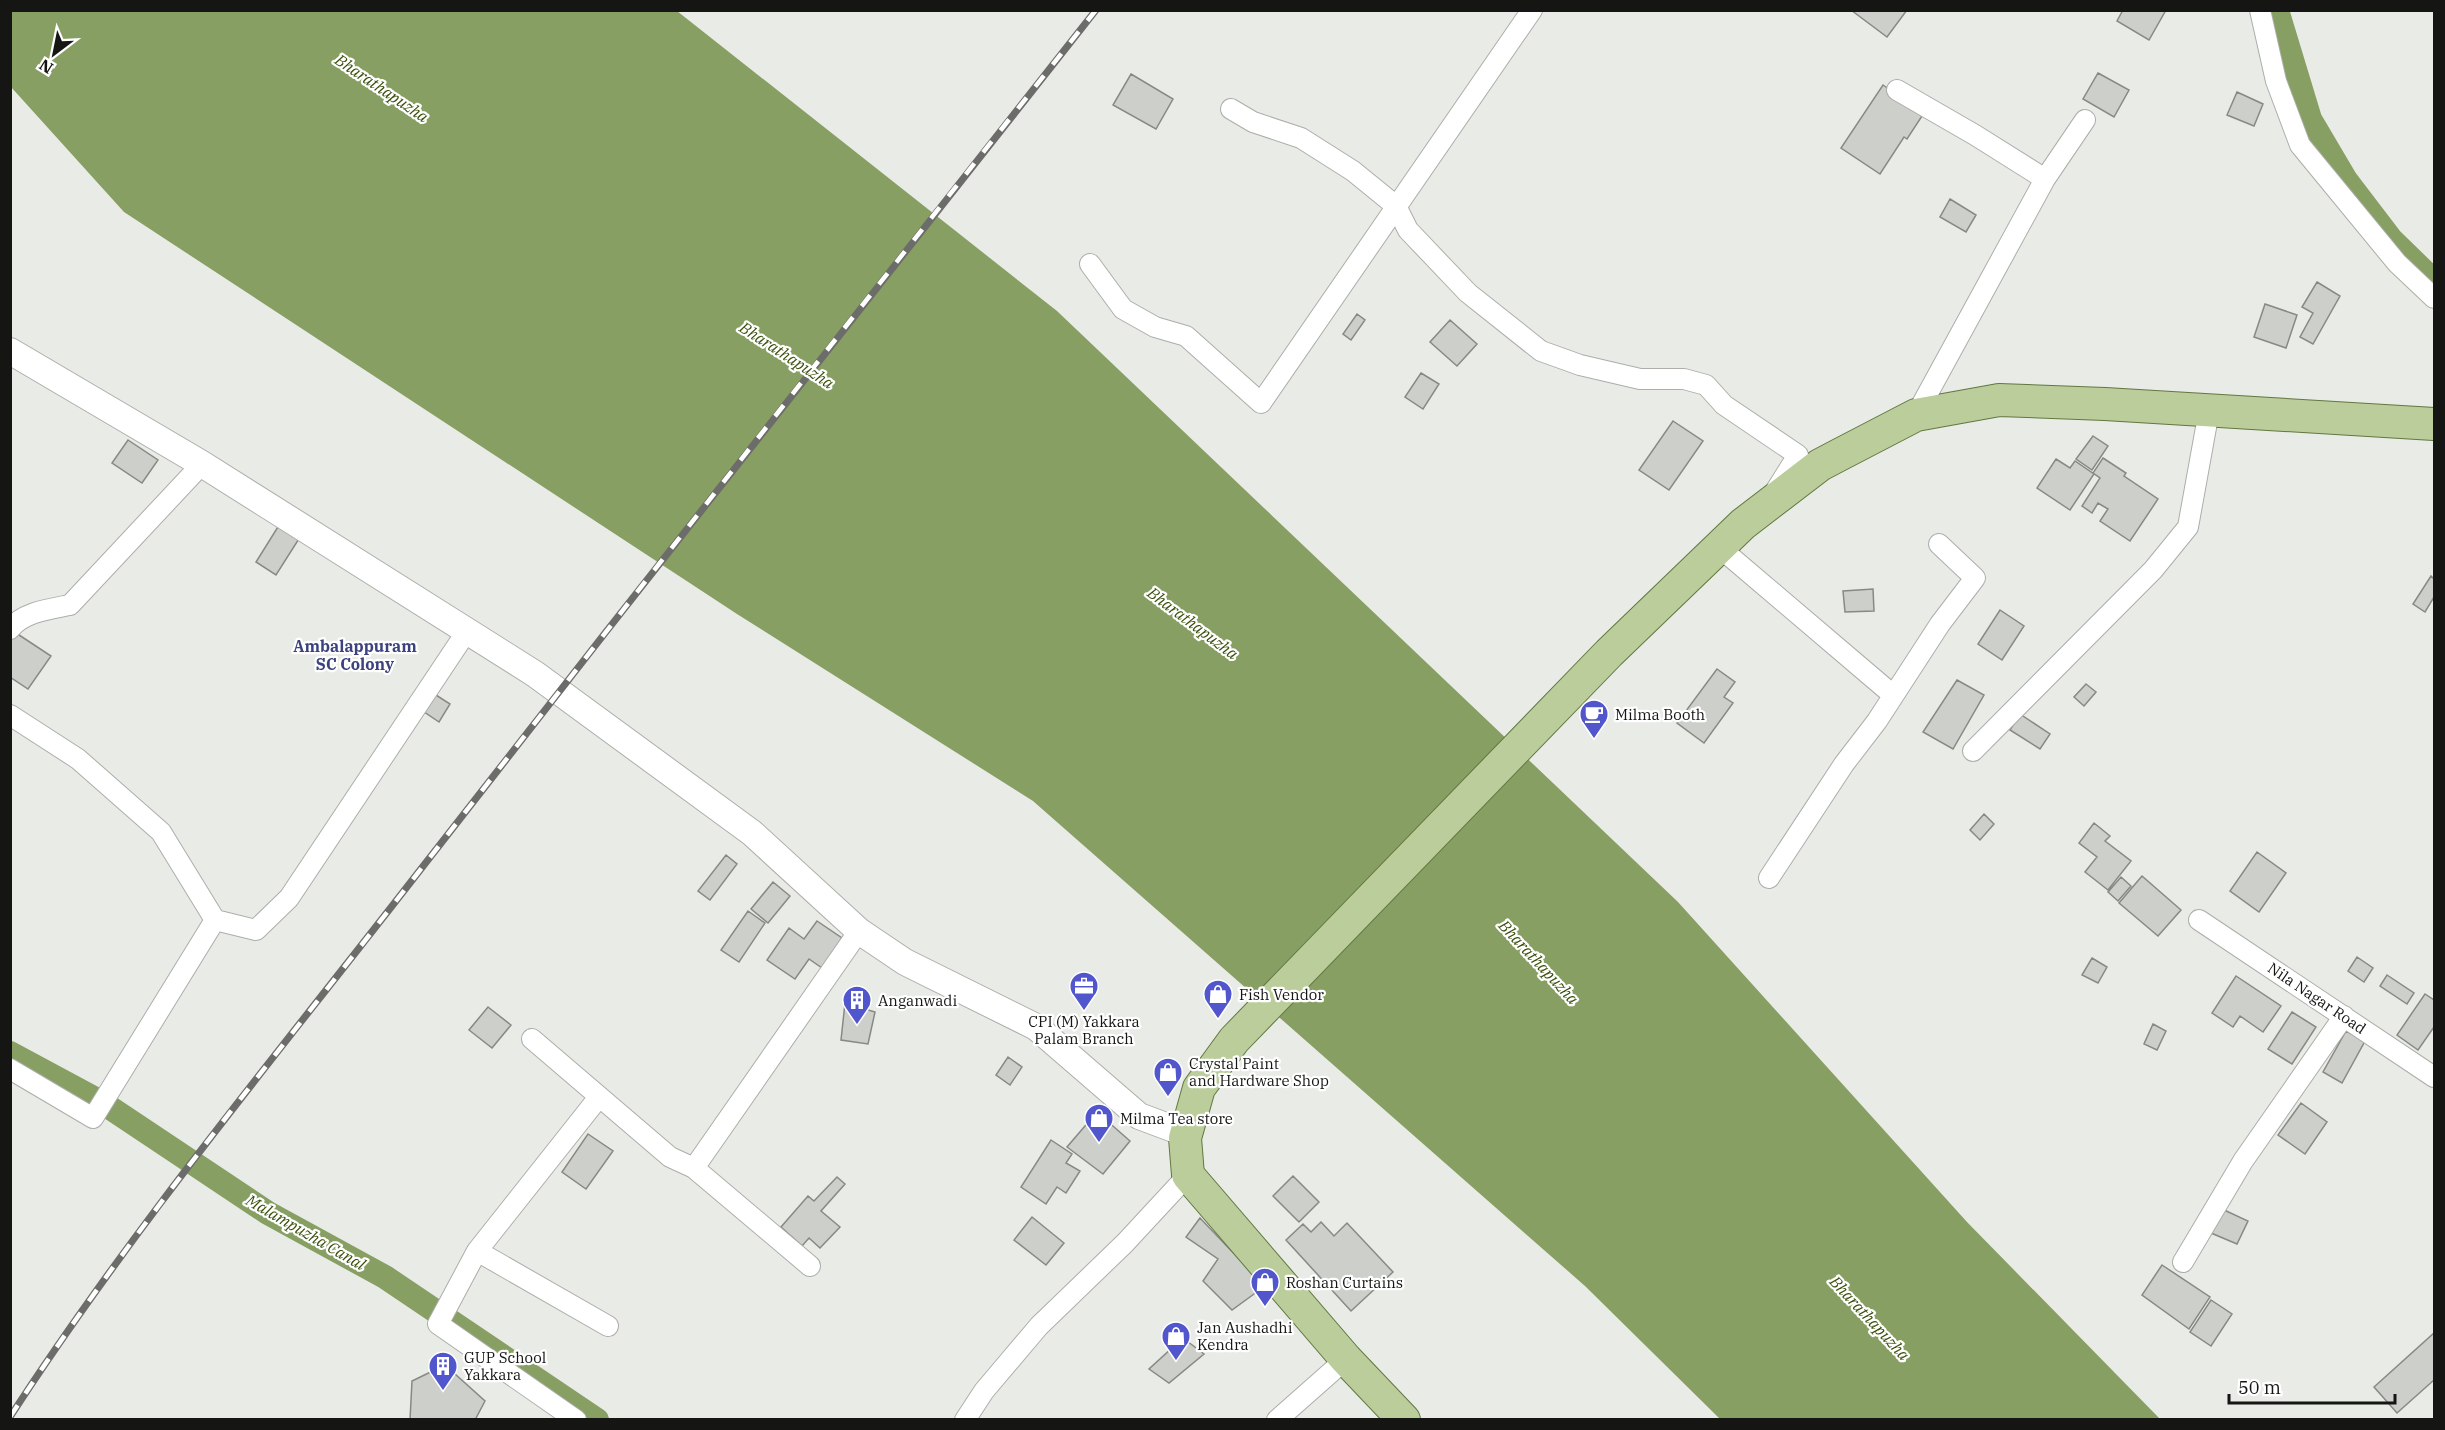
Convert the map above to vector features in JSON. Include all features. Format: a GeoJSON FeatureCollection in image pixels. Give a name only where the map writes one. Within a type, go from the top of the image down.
{"type":"FeatureCollection","features":[{"type":"Feature","properties":{"kind":"main road"},"geometry":{"type":"LineString","coordinates":[[1404,1419],[1346,1359],[1188,1175],[1187,1134],[1199,1088],[1234,1040],[1609,653],[1743,524],[1820,465],[1916,416],[1999,400],[2434,424]]}},
{"type":"Feature","properties":{"kind":"street"},"geometry":{"type":"LineString","coordinates":[[1090,264],[1123,309],[1155,327],[1186,336],[1261,403],[1532,10]]}},
{"type":"Feature","properties":{"kind":"street"},"geometry":{"type":"LineString","coordinates":[[2260,10],[2276,81],[2300,145],[2397,263],[2434,298]]}},
{"type":"Feature","properties":{"kind":"street"},"geometry":{"type":"LineString","coordinates":[[1897,90],[2045,179]]}},
{"type":"Feature","properties":{"kind":"street"},"geometry":{"type":"LineString","coordinates":[[1231,109],[1253,122],[1301,138],[1353,171],[1396,206],[1408,230],[1468,293],[1541,351],[1580,365],[1640,379],[1684,379],[1706,386],[1724,405],[1798,455],[1763,510]]}},
{"type":"Feature","properties":{"kind":"street"},"geometry":{"type":"LineString","coordinates":[[1916,416],[2045,179],[2085,120]]}},
{"type":"Feature","properties":{"kind":"street"},"geometry":{"type":"LineString","coordinates":[[10,351],[202,464],[535,674],[752,833],[859,931],[905,962],[1036,1027],[1139,1116],[1187,1134]]}},
{"type":"Feature","properties":{"kind":"street"},"geometry":{"type":"LineString","coordinates":[[1973,751],[2153,570],[2188,527],[2209,411]]}},
{"type":"Feature","properties":{"kind":"street"},"geometry":{"type":"LineString","coordinates":[[10,629],[15,623],[41,610],[70,605],[202,464]]}},
{"type":"Feature","properties":{"kind":"street"},"geometry":{"type":"LineString","coordinates":[[1769,878],[1814,809],[1877,721],[1940,624],[1975,578],[1939,544]]}},
{"type":"Feature","properties":{"kind":"street"},"geometry":{"type":"LineString","coordinates":[[1719,547],[1893,695]]}},
{"type":"Feature","properties":{"kind":"street"},"geometry":{"type":"LineString","coordinates":[[10,715],[78,759],[161,832],[215,920],[256,930],[288,898],[467,631]]}},
{"type":"Feature","properties":{"kind":"street"},"geometry":{"type":"LineString","coordinates":[[11,1071],[93,1118],[215,920]]}},
{"type":"Feature","properties":{"kind":"street","name":"Nila Nagar Road"},"geometry":{"type":"LineString","coordinates":[[2199,920],[2434,1077]]}},
{"type":"Feature","properties":{"kind":"street"},"geometry":{"type":"LineString","coordinates":[[694,1168],[859,931]]}},
{"type":"Feature","properties":{"kind":"street"},"geometry":{"type":"LineString","coordinates":[[2183,1262],[2243,1161],[2344,1016]]}},
{"type":"Feature","properties":{"kind":"street"},"geometry":{"type":"LineString","coordinates":[[532,1039],[670,1157],[694,1168],[810,1266]]}},
{"type":"Feature","properties":{"kind":"street"},"geometry":{"type":"LineString","coordinates":[[576,1419],[438,1324],[477,1251],[599,1096]]}},
{"type":"Feature","properties":{"kind":"street"},"geometry":{"type":"LineString","coordinates":[[964,1419],[984,1391],[1039,1326],[1125,1243],[1188,1175]]}},
{"type":"Feature","properties":{"kind":"street"},"geometry":{"type":"LineString","coordinates":[[477,1251],[608,1326]]}},
{"type":"Feature","properties":{"kind":"street"},"geometry":{"type":"LineString","coordinates":[[1277,1419],[1346,1359]]}},
{"type":"Feature","properties":{"kind":"water","name":"Bharathapuzha"},"geometry":{"type":"Polygon","coordinates":[[[11,11],[677,11],[1057,311],[1678,902],[1967,1222],[2160,1419],[1720,1419],[1585,1286],[1033,801],[737,614],[124,212],[11,87],[11,11]]]}},
{"type":"Feature","properties":{"kind":"building"},"geometry":{"type":"Polygon","coordinates":[[[1851,10],[1907,10],[1887,37],[1851,10]]]}},
{"type":"Feature","properties":{"kind":"building"},"geometry":{"type":"Polygon","coordinates":[[[2123,10],[2166,10],[2149,40],[2117,21],[2123,10]]]}},
{"type":"Feature","properties":{"kind":"building"},"geometry":{"type":"Polygon","coordinates":[[[2098,73],[2129,90],[2114,117],[2083,99],[2098,73]]]}},
{"type":"Feature","properties":{"kind":"building"},"geometry":{"type":"Polygon","coordinates":[[[1131,74],[1173,99],[1156,129],[1113,105],[1131,74]]]}},
{"type":"Feature","properties":{"kind":"building"},"geometry":{"type":"Polygon","coordinates":[[[1883,85],[1924,113],[1907,139],[1904,137],[1880,174],[1841,148],[1883,85]]]}},
{"type":"Feature","properties":{"kind":"building"},"geometry":{"type":"Polygon","coordinates":[[[2237,92],[2263,104],[2254,126],[2227,115],[2237,92]]]}},
{"type":"Feature","properties":{"kind":"building"},"geometry":{"type":"Polygon","coordinates":[[[1950,199],[1976,215],[1966,232],[1940,217],[1950,199]]]}},
{"type":"Feature","properties":{"kind":"building"},"geometry":{"type":"Polygon","coordinates":[[[2317,282],[2340,296],[2313,344],[2300,337],[2313,313],[2302,307],[2317,282]]]}},
{"type":"Feature","properties":{"kind":"building"},"geometry":{"type":"Polygon","coordinates":[[[2265,304],[2297,315],[2286,348],[2254,337],[2265,304]]]}},
{"type":"Feature","properties":{"kind":"building"},"geometry":{"type":"Polygon","coordinates":[[[1357,314],[1365,320],[1351,340],[1343,334],[1357,314]]]}},
{"type":"Feature","properties":{"kind":"building"},"geometry":{"type":"Polygon","coordinates":[[[1450,320],[1477,344],[1457,366],[1430,342],[1450,320]]]}},
{"type":"Feature","properties":{"kind":"building"},"geometry":{"type":"Polygon","coordinates":[[[1421,373],[1439,384],[1423,409],[1405,397],[1421,373]]]}},
{"type":"Feature","properties":{"kind":"building"},"geometry":{"type":"Polygon","coordinates":[[[1673,421],[1703,441],[1669,490],[1639,470],[1673,421]]]}},
{"type":"Feature","properties":{"kind":"building"},"geometry":{"type":"Polygon","coordinates":[[[2093,436],[2108,446],[2092,470],[2076,459],[2093,436]]]}},
{"type":"Feature","properties":{"kind":"building"},"geometry":{"type":"Polygon","coordinates":[[[128,440],[158,460],[142,483],[112,463],[128,440]]]}},
{"type":"Feature","properties":{"kind":"building"},"geometry":{"type":"Polygon","coordinates":[[[2103,458],[2126,473],[2124,476],[2158,499],[2130,541],[2100,521],[2108,509],[2098,503],[2092,513],[2082,506],[2100,478],[2093,473],[2103,458]]]}},
{"type":"Feature","properties":{"kind":"building"},"geometry":{"type":"Polygon","coordinates":[[[2056,459],[2070,468],[2075,461],[2094,474],[2070,510],[2037,488],[2056,459]]]}},
{"type":"Feature","properties":{"kind":"building"},"geometry":{"type":"Polygon","coordinates":[[[281,522],[302,534],[276,575],[256,562],[281,522]]]}},
{"type":"Feature","properties":{"kind":"building"},"geometry":{"type":"Polygon","coordinates":[[[2431,576],[2434,579],[2434,597],[2425,612],[2413,604],[2431,576]]]}},
{"type":"Feature","properties":{"kind":"building"},"geometry":{"type":"Polygon","coordinates":[[[1873,589],[1874,611],[1845,612],[1843,591],[1873,589]]]}},
{"type":"Feature","properties":{"kind":"building"},"geometry":{"type":"Polygon","coordinates":[[[2000,610],[2024,626],[2002,660],[1978,644],[2000,610]]]}},
{"type":"Feature","properties":{"kind":"building"},"geometry":{"type":"Polygon","coordinates":[[[13,631],[51,656],[28,689],[10,677],[10,635],[13,631]]]}},
{"type":"Feature","properties":{"kind":"building"},"geometry":{"type":"Polygon","coordinates":[[[1717,669],[1735,682],[1724,697],[1733,703],[1704,743],[1677,723],[1717,669]]]}},
{"type":"Feature","properties":{"kind":"building"},"geometry":{"type":"Polygon","coordinates":[[[1957,680],[1984,695],[1953,749],[1923,732],[1957,680]]]}},
{"type":"Feature","properties":{"kind":"building"},"geometry":{"type":"Polygon","coordinates":[[[2086,684],[2096,692],[2084,706],[2074,697],[2086,684]]]}},
{"type":"Feature","properties":{"kind":"building"},"geometry":{"type":"Polygon","coordinates":[[[422,686],[450,704],[439,722],[411,703],[422,686]]]}},
{"type":"Feature","properties":{"kind":"building"},"geometry":{"type":"Polygon","coordinates":[[[2020,714],[2050,734],[2040,749],[2010,730],[2020,714]]]}},
{"type":"Feature","properties":{"kind":"building"},"geometry":{"type":"Polygon","coordinates":[[[1984,814],[1994,824],[1980,840],[1970,830],[1984,814]]]}},
{"type":"Feature","properties":{"kind":"building"},"geometry":{"type":"Polygon","coordinates":[[[2094,823],[2110,836],[2105,841],[2131,861],[2108,890],[2085,872],[2097,857],[2079,843],[2094,823]]]}},
{"type":"Feature","properties":{"kind":"building"},"geometry":{"type":"Polygon","coordinates":[[[2257,852],[2286,873],[2259,912],[2230,891],[2257,852]]]}},
{"type":"Feature","properties":{"kind":"building"},"geometry":{"type":"Polygon","coordinates":[[[726,855],[737,864],[710,900],[698,891],[726,855]]]}},
{"type":"Feature","properties":{"kind":"building"},"geometry":{"type":"Polygon","coordinates":[[[2142,876],[2181,910],[2158,936],[2119,903],[2142,876]]]}},
{"type":"Feature","properties":{"kind":"building"},"geometry":{"type":"Polygon","coordinates":[[[2121,877],[2131,886],[2118,901],[2108,892],[2121,877]]]}},
{"type":"Feature","properties":{"kind":"building"},"geometry":{"type":"Polygon","coordinates":[[[773,882],[790,896],[768,923],[751,909],[773,882]]]}},
{"type":"Feature","properties":{"kind":"building"},"geometry":{"type":"Polygon","coordinates":[[[748,911],[765,923],[739,962],[721,950],[748,911]]]}},
{"type":"Feature","properties":{"kind":"building"},"geometry":{"type":"Polygon","coordinates":[[[817,921],[842,938],[822,968],[809,959],[795,979],[767,960],[789,928],[804,939],[817,921]]]}},
{"type":"Feature","properties":{"kind":"building"},"geometry":{"type":"Polygon","coordinates":[[[2357,957],[2373,968],[2364,982],[2348,971],[2357,957]]]}},
{"type":"Feature","properties":{"kind":"building"},"geometry":{"type":"Polygon","coordinates":[[[2092,958],[2107,967],[2098,983],[2082,975],[2092,958]]]}},
{"type":"Feature","properties":{"kind":"building"},"geometry":{"type":"Polygon","coordinates":[[[2387,975],[2414,993],[2407,1004],[2380,986],[2387,975]]]}},
{"type":"Feature","properties":{"kind":"building"},"geometry":{"type":"Polygon","coordinates":[[[2236,976],[2281,1006],[2263,1032],[2240,1016],[2233,1027],[2212,1013],[2236,976]]]}},
{"type":"Feature","properties":{"kind":"building"},"geometry":{"type":"Polygon","coordinates":[[[2425,994],[2434,1000],[2434,1027],[2418,1050],[2397,1035],[2425,994]]]}},
{"type":"Feature","properties":{"kind":"building","name":"Anganwadi"},"geometry":{"type":"Polygon","coordinates":[[[845,1003],[875,1012],[868,1044],[841,1040],[845,1003]]]}},
{"type":"Feature","properties":{"kind":"building"},"geometry":{"type":"Polygon","coordinates":[[[488,1007],[511,1025],[492,1048],[469,1030],[488,1007]]]}},
{"type":"Feature","properties":{"kind":"building"},"geometry":{"type":"Polygon","coordinates":[[[2292,1012],[2316,1027],[2292,1064],[2268,1049],[2292,1012]]]}},
{"type":"Feature","properties":{"kind":"building"},"geometry":{"type":"Polygon","coordinates":[[[2153,1024],[2166,1031],[2157,1050],[2144,1044],[2153,1024]]]}},
{"type":"Feature","properties":{"kind":"building"},"geometry":{"type":"Polygon","coordinates":[[[2346,1031],[2365,1041],[2342,1083],[2323,1072],[2346,1031]]]}},
{"type":"Feature","properties":{"kind":"building"},"geometry":{"type":"Polygon","coordinates":[[[1008,1057],[1022,1067],[1010,1085],[996,1075],[1008,1057]]]}},
{"type":"Feature","properties":{"kind":"building"},"geometry":{"type":"Polygon","coordinates":[[[2301,1103],[2327,1122],[2305,1154],[2278,1135],[2301,1103]]]}},
{"type":"Feature","properties":{"kind":"building","name":"Milma Tea store"},"geometry":{"type":"Polygon","coordinates":[[[1097,1112],[1130,1141],[1103,1174],[1067,1147],[1097,1112]]]}},
{"type":"Feature","properties":{"kind":"building"},"geometry":{"type":"Polygon","coordinates":[[[588,1134],[613,1151],[586,1189],[562,1172],[588,1134]]]}},
{"type":"Feature","properties":{"kind":"building"},"geometry":{"type":"Polygon","coordinates":[[[1051,1140],[1072,1154],[1066,1163],[1080,1171],[1066,1193],[1057,1187],[1046,1204],[1021,1187],[1051,1140]]]}},
{"type":"Feature","properties":{"kind":"building"},"geometry":{"type":"Polygon","coordinates":[[[1293,1176],[1319,1202],[1299,1222],[1273,1196],[1293,1176]]]}},
{"type":"Feature","properties":{"kind":"building"},"geometry":{"type":"Polygon","coordinates":[[[837,1177],[845,1184],[821,1211],[840,1227],[820,1248],[809,1238],[802,1246],[781,1227],[808,1196],[814,1201],[837,1177]]]}},
{"type":"Feature","properties":{"kind":"building"},"geometry":{"type":"Polygon","coordinates":[[[2222,1209],[2248,1221],[2237,1244],[2211,1233],[2222,1209]]]}},
{"type":"Feature","properties":{"kind":"building"},"geometry":{"type":"Polygon","coordinates":[[[1032,1217],[1064,1243],[1046,1265],[1014,1240],[1032,1217]]]}},
{"type":"Feature","properties":{"kind":"building"},"geometry":{"type":"Polygon","coordinates":[[[1200,1218],[1265,1286],[1232,1310],[1203,1281],[1218,1259],[1186,1237],[1200,1218]]]}},
{"type":"Feature","properties":{"kind":"building"},"geometry":{"type":"Polygon","coordinates":[[[1321,1222],[1334,1236],[1347,1223],[1393,1272],[1351,1311],[1286,1240],[1303,1224],[1311,1232],[1321,1222]]]}},
{"type":"Feature","properties":{"kind":"building"},"geometry":{"type":"Polygon","coordinates":[[[2162,1265],[2210,1297],[2189,1329],[2142,1295],[2162,1265]]]}},
{"type":"Feature","properties":{"kind":"building"},"geometry":{"type":"Polygon","coordinates":[[[2211,1300],[2232,1314],[2211,1346],[2190,1332],[2211,1300]]]}},
{"type":"Feature","properties":{"kind":"building"},"geometry":{"type":"Polygon","coordinates":[[[2434,1333],[2434,1380],[2397,1413],[2374,1387],[2434,1333]]]}},
{"type":"Feature","properties":{"kind":"building","name":"Jan Aushadhi Kendra"},"geometry":{"type":"Polygon","coordinates":[[[1183,1338],[1204,1354],[1169,1383],[1149,1369],[1183,1338]]]}},
{"type":"Feature","properties":{"kind":"building","name":"GUP School Yakkara"},"geometry":{"type":"Polygon","coordinates":[[[445,1365],[485,1401],[475,1420],[410,1420],[412,1381],[445,1365]]]}},
{"type":"Feature","properties":{"kind":"waterway"},"geometry":{"type":"LineString","coordinates":[[2277,10],[2310,119],[2346,180],[2391,239],[2434,281]]}},
{"type":"Feature","properties":{"kind":"waterway","name":"Malampuzha Canal"},"geometry":{"type":"LineString","coordinates":[[10,1053],[103,1103],[268,1213],[385,1277],[597,1420]]}},
{"type":"Feature","properties":{"kind":"railway"},"geometry":{"type":"LineString","coordinates":[[10,1417],[106,1277],[208,1141],[755,441],[1096,10]]}},
{"type":"Feature","properties":{"kind":"place","name":"Milma Booth"},"geometry":{"type":"Point","coordinates":[1594,740]}},
{"type":"Feature","properties":{"kind":"place","name":"CPI (M) Yakkara Palam Branch"},"geometry":{"type":"Point","coordinates":[1084,1012]}},
{"type":"Feature","properties":{"kind":"place","name":"Fish Vendor"},"geometry":{"type":"Point","coordinates":[1218,1020]}},
{"type":"Feature","properties":{"kind":"place","name":"Anganwadi"},"geometry":{"type":"Point","coordinates":[857,1026]}},
{"type":"Feature","properties":{"kind":"place","name":"Crystal Paint and Hardware Shop"},"geometry":{"type":"Point","coordinates":[1168,1098]}},
{"type":"Feature","properties":{"kind":"place","name":"Milma Tea store"},"geometry":{"type":"Point","coordinates":[1099,1144]}},
{"type":"Feature","properties":{"kind":"place","name":"Roshan Curtains"},"geometry":{"type":"Point","coordinates":[1265,1308]}},
{"type":"Feature","properties":{"kind":"place","name":"Jan Aushadhi Kendra"},"geometry":{"type":"Point","coordinates":[1176,1362]}},
{"type":"Feature","properties":{"kind":"place","name":"GUP School Yakkara"},"geometry":{"type":"Point","coordinates":[443,1392]}},
{"type":"Feature","properties":{"kind":"district","name":"Ambalappuram SC Colony"},"geometry":{"type":"Point","coordinates":[355,655]}}]}
